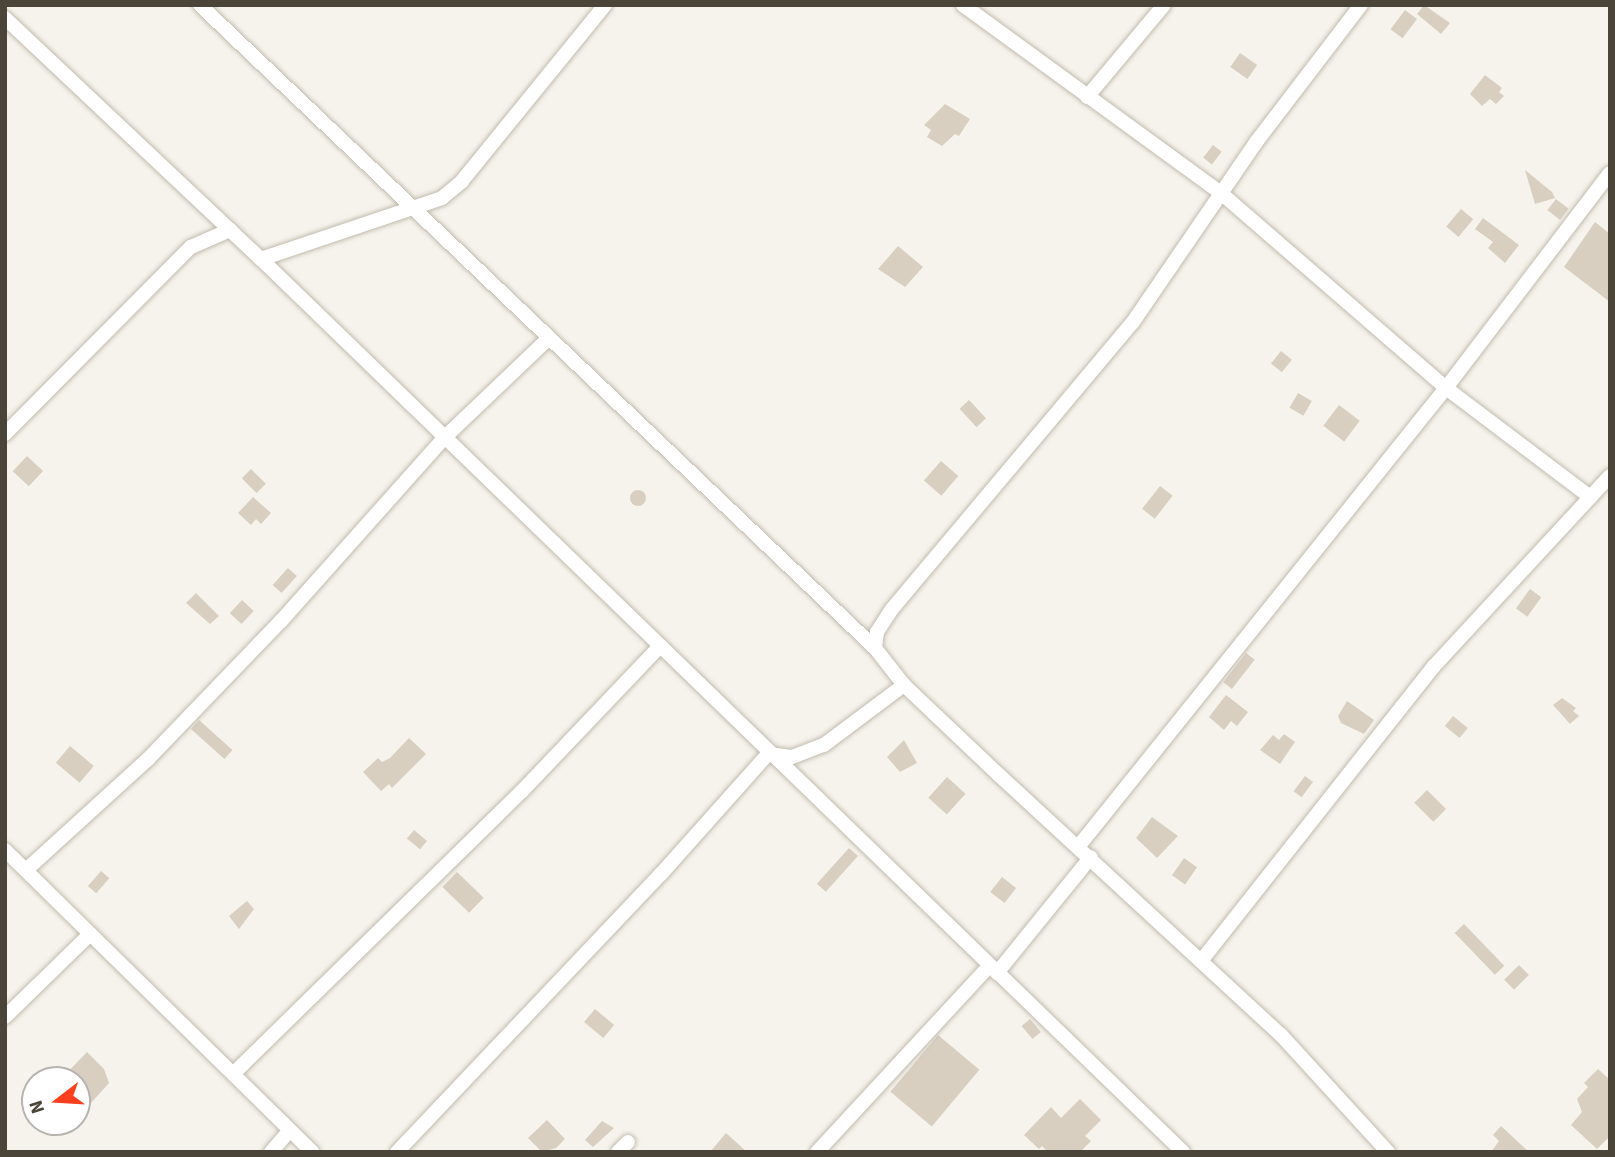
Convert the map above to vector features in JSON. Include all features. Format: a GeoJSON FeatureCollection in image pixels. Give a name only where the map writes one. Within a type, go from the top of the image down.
{"type":"FeatureCollection","features":[{"type":"Feature","properties":{"kind":"street"},"geometry":{"type":"LineString","coordinates":[[200,5],[874,648],[904,685],[1281,1035],[1388,1152]]}},
{"type":"Feature","properties":{"kind":"street"},"geometry":{"type":"LineString","coordinates":[[261,258],[442,198],[462,181],[605,5]]}},
{"type":"Feature","properties":{"kind":"street"},"geometry":{"type":"LineString","coordinates":[[963,5],[1221,193],[1446,388],[1590,497]]}},
{"type":"Feature","properties":{"kind":"street"},"geometry":{"type":"LineString","coordinates":[[1087,97],[1164,5]]}},
{"type":"Feature","properties":{"kind":"street"},"geometry":{"type":"LineString","coordinates":[[874,648],[877,632],[892,609],[1133,322],[1221,193],[1361,5]]}},
{"type":"Feature","properties":{"kind":"street"},"geometry":{"type":"LineString","coordinates":[[5,18],[261,258],[768,754],[1183,1152]]}},
{"type":"Feature","properties":{"kind":"street"},"geometry":{"type":"LineString","coordinates":[[1078,847],[1446,388],[1610,173]]}},
{"type":"Feature","properties":{"kind":"street"},"geometry":{"type":"LineString","coordinates":[[5,433],[191,247],[230,230]]}},
{"type":"Feature","properties":{"kind":"street"},"geometry":{"type":"LineString","coordinates":[[26,870],[148,759],[281,621],[444,438],[549,338]]}},
{"type":"Feature","properties":{"kind":"street"},"geometry":{"type":"LineString","coordinates":[[1201,961],[1434,666],[1610,476]]}},
{"type":"Feature","properties":{"kind":"street"},"geometry":{"type":"LineString","coordinates":[[234,1073],[522,791],[659,647]]}},
{"type":"Feature","properties":{"kind":"street"},"geometry":{"type":"LineString","coordinates":[[768,754],[792,757],[824,745],[904,685]]}},
{"type":"Feature","properties":{"kind":"street"},"geometry":{"type":"LineString","coordinates":[[397,1152],[661,874],[768,754]]}},
{"type":"Feature","properties":{"kind":"street"},"geometry":{"type":"LineString","coordinates":[[5,850],[206,1051],[234,1073],[312,1152]]}},
{"type":"Feature","properties":{"kind":"street"},"geometry":{"type":"LineString","coordinates":[[817,1152],[993,969],[1091,858]]}},
{"type":"Feature","properties":{"kind":"street"},"geometry":{"type":"LineString","coordinates":[[5,1017],[90,934]]}},
{"type":"Feature","properties":{"kind":"street"},"geometry":{"type":"LineString","coordinates":[[271,1152],[289,1131]]}},
{"type":"Feature","properties":{"kind":"building"},"geometry":{"type":"Polygon","coordinates":[[[1424,5],[1450,23],[1441,34],[1417,14],[1424,5]]]}},
{"type":"Feature","properties":{"kind":"building"},"geometry":{"type":"Polygon","coordinates":[[[1405,10],[1417,19],[1403,38],[1391,29],[1405,10]]]}},
{"type":"Feature","properties":{"kind":"building"},"geometry":{"type":"Polygon","coordinates":[[[1240,53],[1257,65],[1247,79],[1230,67],[1240,53]]]}},
{"type":"Feature","properties":{"kind":"building"},"geometry":{"type":"Polygon","coordinates":[[[1485,75],[1502,88],[1499,92],[1504,96],[1496,104],[1490,99],[1482,106],[1470,94],[1485,75]]]}},
{"type":"Feature","properties":{"kind":"building"},"geometry":{"type":"Polygon","coordinates":[[[945,104],[970,119],[959,136],[955,134],[942,146],[927,137],[931,130],[924,125],[945,104]]]}},
{"type":"Feature","properties":{"kind":"building"},"geometry":{"type":"Polygon","coordinates":[[[1213,145],[1222,152],[1212,164],[1203,158],[1213,145]]]}},
{"type":"Feature","properties":{"kind":"building"},"geometry":{"type":"Polygon","coordinates":[[[1525,170],[1552,192],[1555,198],[1535,204],[1525,170]]]}},
{"type":"Feature","properties":{"kind":"building"},"geometry":{"type":"Polygon","coordinates":[[[1556,199],[1569,209],[1560,220],[1547,210],[1556,199]]]}},
{"type":"Feature","properties":{"kind":"building"},"geometry":{"type":"Polygon","coordinates":[[[1461,209],[1473,219],[1458,237],[1446,227],[1461,209]]]}},
{"type":"Feature","properties":{"kind":"building"},"geometry":{"type":"Polygon","coordinates":[[[1483,218],[1519,245],[1505,263],[1488,248],[1493,242],[1475,229],[1483,218]]]}},
{"type":"Feature","properties":{"kind":"building"},"geometry":{"type":"Polygon","coordinates":[[[1595,222],[1610,234],[1610,302],[1564,267],[1595,222]]]}},
{"type":"Feature","properties":{"kind":"building"},"geometry":{"type":"Polygon","coordinates":[[[898,246],[923,267],[905,287],[878,269],[898,246]]]}},
{"type":"Feature","properties":{"kind":"building"},"geometry":{"type":"Polygon","coordinates":[[[1281,351],[1292,360],[1282,372],[1271,363],[1281,351]]]}},
{"type":"Feature","properties":{"kind":"building"},"geometry":{"type":"Polygon","coordinates":[[[1298,393],[1312,401],[1303,416],[1290,408],[1298,393]]]}},
{"type":"Feature","properties":{"kind":"building"},"geometry":{"type":"Polygon","coordinates":[[[969,400],[986,418],[977,427],[959,409],[969,400]]]}},
{"type":"Feature","properties":{"kind":"building"},"geometry":{"type":"Polygon","coordinates":[[[1339,405],[1360,421],[1344,441],[1323,426],[1339,405]]]}},
{"type":"Feature","properties":{"kind":"building"},"geometry":{"type":"Polygon","coordinates":[[[27,456],[43,471],[29,486],[13,471],[27,456]]]}},
{"type":"Feature","properties":{"kind":"building"},"geometry":{"type":"Polygon","coordinates":[[[941,461],[958,476],[941,496],[924,481],[941,461]]]}},
{"type":"Feature","properties":{"kind":"building"},"geometry":{"type":"Polygon","coordinates":[[[251,469],[266,484],[257,493],[242,478],[251,469]]]}},
{"type":"Feature","properties":{"kind":"building"},"geometry":{"type":"Polygon","coordinates":[[[1160,486],[1173,496],[1155,519],[1142,509],[1160,486]]]}},
{"type":"Feature","properties":{"kind":"building"},"geometry":{"type":"Polygon","coordinates":[[[635,490],[641,490],[646,498],[644,504],[635,506],[630,501],[630,495],[635,490]]]}},
{"type":"Feature","properties":{"kind":"building"},"geometry":{"type":"Polygon","coordinates":[[[253,497],[271,513],[261,524],[256,519],[251,525],[238,513],[253,497]]]}},
{"type":"Feature","properties":{"kind":"building"},"geometry":{"type":"Polygon","coordinates":[[[288,568],[297,576],[282,593],[273,585],[288,568]]]}},
{"type":"Feature","properties":{"kind":"building"},"geometry":{"type":"Polygon","coordinates":[[[1530,589],[1541,597],[1527,617],[1516,608],[1530,589]]]}},
{"type":"Feature","properties":{"kind":"building"},"geometry":{"type":"Polygon","coordinates":[[[196,593],[219,616],[210,624],[186,603],[196,593]]]}},
{"type":"Feature","properties":{"kind":"building"},"geometry":{"type":"Polygon","coordinates":[[[242,600],[254,611],[241,624],[230,613],[242,600]]]}},
{"type":"Feature","properties":{"kind":"building"},"geometry":{"type":"Polygon","coordinates":[[[1246,653],[1255,660],[1232,689],[1223,682],[1246,653]]]}},
{"type":"Feature","properties":{"kind":"building"},"geometry":{"type":"Polygon","coordinates":[[[1226,695],[1248,712],[1237,726],[1231,721],[1224,730],[1209,717],[1226,695]]]}},
{"type":"Feature","properties":{"kind":"building"},"geometry":{"type":"Polygon","coordinates":[[[1562,698],[1576,708],[1573,711],[1579,716],[1570,724],[1553,705],[1562,698]]]}},
{"type":"Feature","properties":{"kind":"building"},"geometry":{"type":"Polygon","coordinates":[[[1347,701],[1374,720],[1364,734],[1341,723],[1338,716],[1347,701]]]}},
{"type":"Feature","properties":{"kind":"building"},"geometry":{"type":"Polygon","coordinates":[[[1453,716],[1468,728],[1460,738],[1445,726],[1453,716]]]}},
{"type":"Feature","properties":{"kind":"building"},"geometry":{"type":"Polygon","coordinates":[[[199,720],[232,750],[224,759],[191,729],[199,720]]]}},
{"type":"Feature","properties":{"kind":"building"},"geometry":{"type":"Polygon","coordinates":[[[1284,734],[1295,742],[1280,764],[1260,750],[1273,735],[1279,740],[1284,734]]]}},
{"type":"Feature","properties":{"kind":"building"},"geometry":{"type":"Polygon","coordinates":[[[409,738],[426,754],[392,788],[389,784],[381,791],[363,772],[378,758],[382,762],[390,758],[409,738]]]}},
{"type":"Feature","properties":{"kind":"building"},"geometry":{"type":"Polygon","coordinates":[[[904,740],[917,763],[900,772],[887,757],[904,740]]]}},
{"type":"Feature","properties":{"kind":"building"},"geometry":{"type":"Polygon","coordinates":[[[70,746],[94,766],[80,783],[56,763],[70,746]]]}},
{"type":"Feature","properties":{"kind":"building"},"geometry":{"type":"Polygon","coordinates":[[[1305,776],[1313,782],[1302,797],[1294,791],[1305,776]]]}},
{"type":"Feature","properties":{"kind":"building"},"geometry":{"type":"Polygon","coordinates":[[[947,777],[966,794],[947,815],[928,798],[947,777]]]}},
{"type":"Feature","properties":{"kind":"building"},"geometry":{"type":"Polygon","coordinates":[[[1427,790],[1446,809],[1433,822],[1414,803],[1427,790]]]}},
{"type":"Feature","properties":{"kind":"building"},"geometry":{"type":"Polygon","coordinates":[[[1152,817],[1178,836],[1157,858],[1136,838],[1152,817]]]}},
{"type":"Feature","properties":{"kind":"building"},"geometry":{"type":"Polygon","coordinates":[[[414,830],[427,841],[420,849],[407,838],[414,830]]]}},
{"type":"Feature","properties":{"kind":"building"},"geometry":{"type":"Polygon","coordinates":[[[849,848],[858,856],[826,892],[817,884],[849,848]]]}},
{"type":"Feature","properties":{"kind":"building"},"geometry":{"type":"Polygon","coordinates":[[[1184,858],[1197,867],[1185,884],[1172,875],[1184,858]]]}},
{"type":"Feature","properties":{"kind":"building"},"geometry":{"type":"Polygon","coordinates":[[[101,871],[109,878],[96,893],[88,886],[101,871]]]}},
{"type":"Feature","properties":{"kind":"building"},"geometry":{"type":"Polygon","coordinates":[[[457,872],[484,898],[469,913],[442,887],[457,872]]]}},
{"type":"Feature","properties":{"kind":"building"},"geometry":{"type":"Polygon","coordinates":[[[1002,877],[1016,888],[1004,903],[990,892],[1002,877]]]}},
{"type":"Feature","properties":{"kind":"building"},"geometry":{"type":"Polygon","coordinates":[[[247,901],[254,909],[239,929],[229,916],[247,901]]]}},
{"type":"Feature","properties":{"kind":"building"},"geometry":{"type":"Polygon","coordinates":[[[1464,924],[1504,966],[1495,975],[1455,933],[1464,924]]]}},
{"type":"Feature","properties":{"kind":"building"},"geometry":{"type":"Polygon","coordinates":[[[1519,965],[1529,975],[1514,990],[1504,980],[1519,965]]]}},
{"type":"Feature","properties":{"kind":"building"},"geometry":{"type":"Polygon","coordinates":[[[595,1009],[614,1025],[603,1038],[584,1022],[595,1009]]]}},
{"type":"Feature","properties":{"kind":"building"},"geometry":{"type":"Polygon","coordinates":[[[1030,1019],[1041,1032],[1033,1039],[1022,1026],[1030,1019]]]}},
{"type":"Feature","properties":{"kind":"building"},"geometry":{"type":"Polygon","coordinates":[[[938,1035],[979,1070],[932,1126],[890,1092],[938,1035]]]}},
{"type":"Feature","properties":{"kind":"building"},"geometry":{"type":"Polygon","coordinates":[[[87,1052],[104,1069],[109,1083],[91,1103],[91,1066],[74,1066],[87,1052]]]}},
{"type":"Feature","properties":{"kind":"building"},"geometry":{"type":"Polygon","coordinates":[[[1598,1069],[1610,1080],[1610,1136],[1597,1149],[1571,1125],[1582,1112],[1577,1099],[1588,1087],[1584,1083],[1598,1069]]]}},
{"type":"Feature","properties":{"kind":"building"},"geometry":{"type":"Polygon","coordinates":[[[1080,1099],[1101,1120],[1085,1136],[1091,1141],[1080,1152],[1048,1152],[1042,1146],[1039,1149],[1024,1135],[1051,1107],[1061,1118],[1080,1099]]]}},
{"type":"Feature","properties":{"kind":"building"},"geometry":{"type":"Polygon","coordinates":[[[547,1120],[565,1139],[556,1148],[542,1152],[528,1138],[547,1120]]]}},
{"type":"Feature","properties":{"kind":"building"},"geometry":{"type":"Polygon","coordinates":[[[602,1121],[614,1128],[593,1147],[585,1140],[602,1121]]]}},
{"type":"Feature","properties":{"kind":"building"},"geometry":{"type":"Polygon","coordinates":[[[1501,1126],[1529,1152],[1491,1152],[1499,1141],[1493,1135],[1501,1126]]]}},
{"type":"Feature","properties":{"kind":"building"},"geometry":{"type":"Polygon","coordinates":[[[726,1133],[747,1152],[710,1152],[726,1133]]]}}]}
